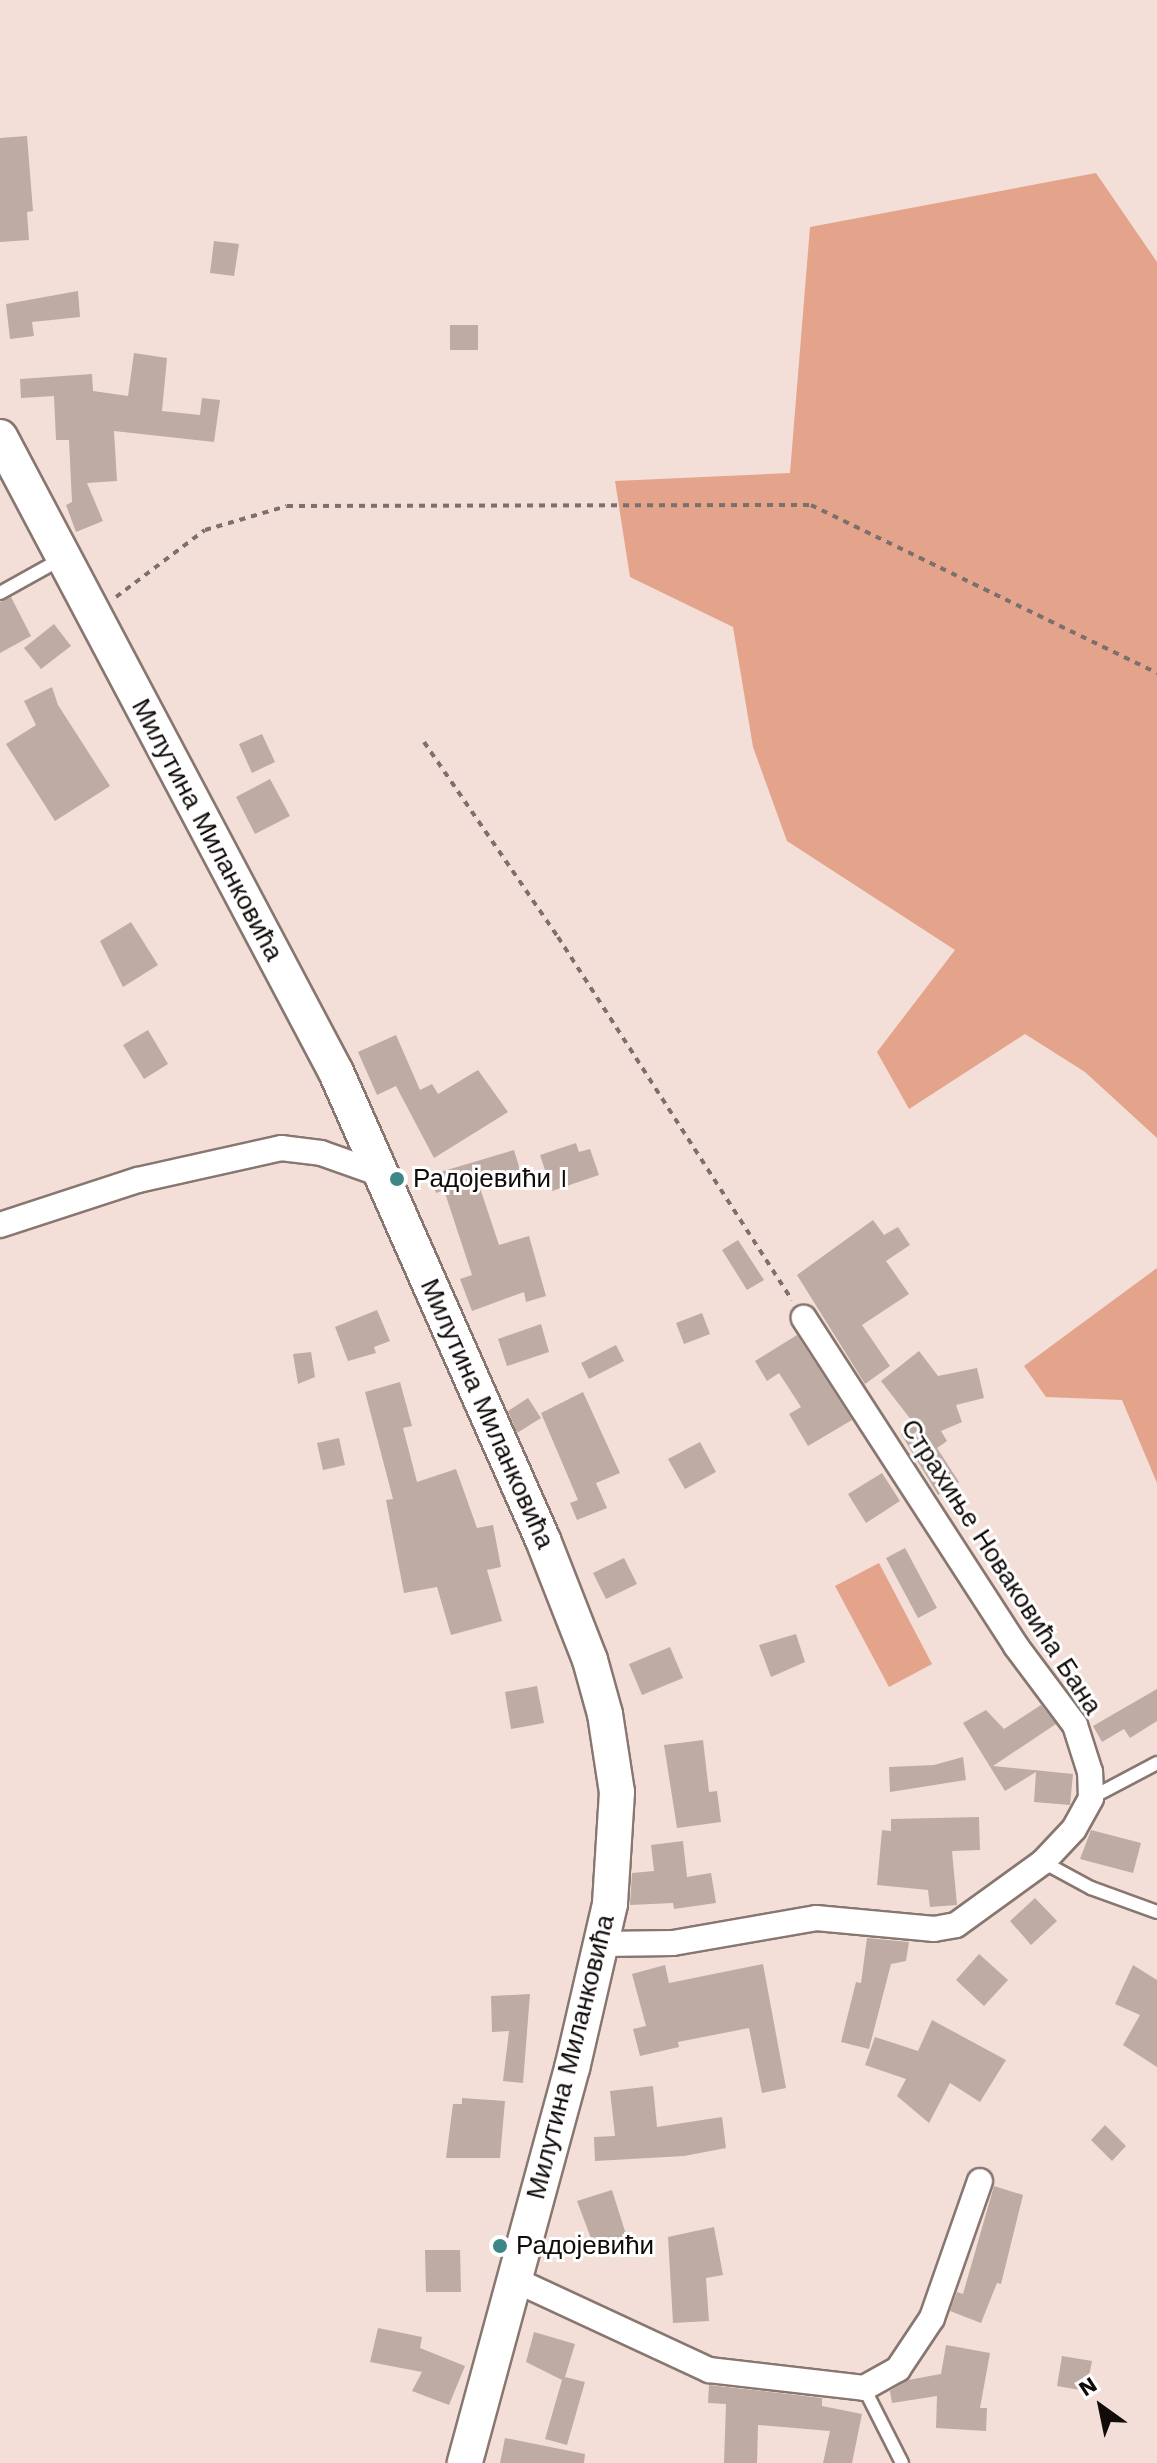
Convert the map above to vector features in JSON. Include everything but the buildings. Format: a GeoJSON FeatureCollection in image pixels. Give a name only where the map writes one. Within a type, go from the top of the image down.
{"type":"FeatureCollection","features":[{"type":"Feature","properties":{"kind":"main road","name":"Милутина Миланковића"},"geometry":{"type":"LineString","coordinates":[[0,437],[336,1072],[537,1526],[597,1680],[610,1739],[617,1815],[614,1878],[601,1944],[465,2463]]}},
{"type":"Feature","properties":{"kind":"street"},"geometry":{"type":"LineString","coordinates":[[0,1225],[138,1180],[281,1148],[321,1153],[383,1175]]}},
{"type":"Feature","properties":{"kind":"street","name":"Страхиње Новаковића Бана"},"geometry":{"type":"LineString","coordinates":[[804,1318],[1016,1646],[1075,1725],[1090,1772],[1091,1798]]}},
{"type":"Feature","properties":{"kind":"street"},"geometry":{"type":"LineString","coordinates":[[601,1944],[673,1943],[828,1917],[946,1928],[966,1920],[1043,1862],[1074,1829],[1091,1798]]}},
{"type":"Feature","properties":{"kind":"street"},"geometry":{"type":"LineString","coordinates":[[515,2280],[709,2370],[864,2388],[898,2369],[932,2318],[980,2181]]}},
{"type":"Feature","properties":{"kind":"lane"},"geometry":{"type":"LineString","coordinates":[[0,593],[63,558]]}},
{"type":"Feature","properties":{"kind":"lane"},"geometry":{"type":"LineString","coordinates":[[1091,1798],[1157,1763]]}},
{"type":"Feature","properties":{"kind":"lane"},"geometry":{"type":"LineString","coordinates":[[1043,1862],[1091,1888],[1157,1912]]}},
{"type":"Feature","properties":{"kind":"lane"},"geometry":{"type":"LineString","coordinates":[[864,2388],[902,2463]]}},
{"type":"Feature","properties":{"kind":"path"},"geometry":{"type":"LineString","coordinates":[[94,616],[196,536],[228,520],[287,506],[811,505],[1157,673]]}},
{"type":"Feature","properties":{"kind":"path"},"geometry":{"type":"LineString","coordinates":[[424,742],[567,950],[804,1318]]}},
{"type":"Feature","properties":{"kind":"shaded area"},"geometry":{"type":"Polygon","coordinates":[[[1096,173],[1157,262],[1157,1138],[1085,1072],[1025,1034],[909,1109],[877,1052],[955,950],[787,841],[753,747],[733,627],[630,577],[615,481],[790,473],[810,227],[1096,173]]]}},
{"type":"Feature","properties":{"kind":"shaded area"},"geometry":{"type":"Polygon","coordinates":[[[1157,1268],[1157,1483],[1122,1400],[1046,1397],[1024,1366],[1157,1268]]]}},
{"type":"Feature","properties":{"kind":"shaded area"},"geometry":{"type":"Polygon","coordinates":[[[879,1563],[932,1664],[889,1687],[835,1586],[879,1563]]]}},
{"type":"Feature","properties":{"kind":"place","name":"Радојевићи I"},"geometry":{"type":"Point","coordinates":[397,1179]}},
{"type":"Feature","properties":{"kind":"place","name":"Радојевићи"},"geometry":{"type":"Point","coordinates":[500,2246]}}]}
